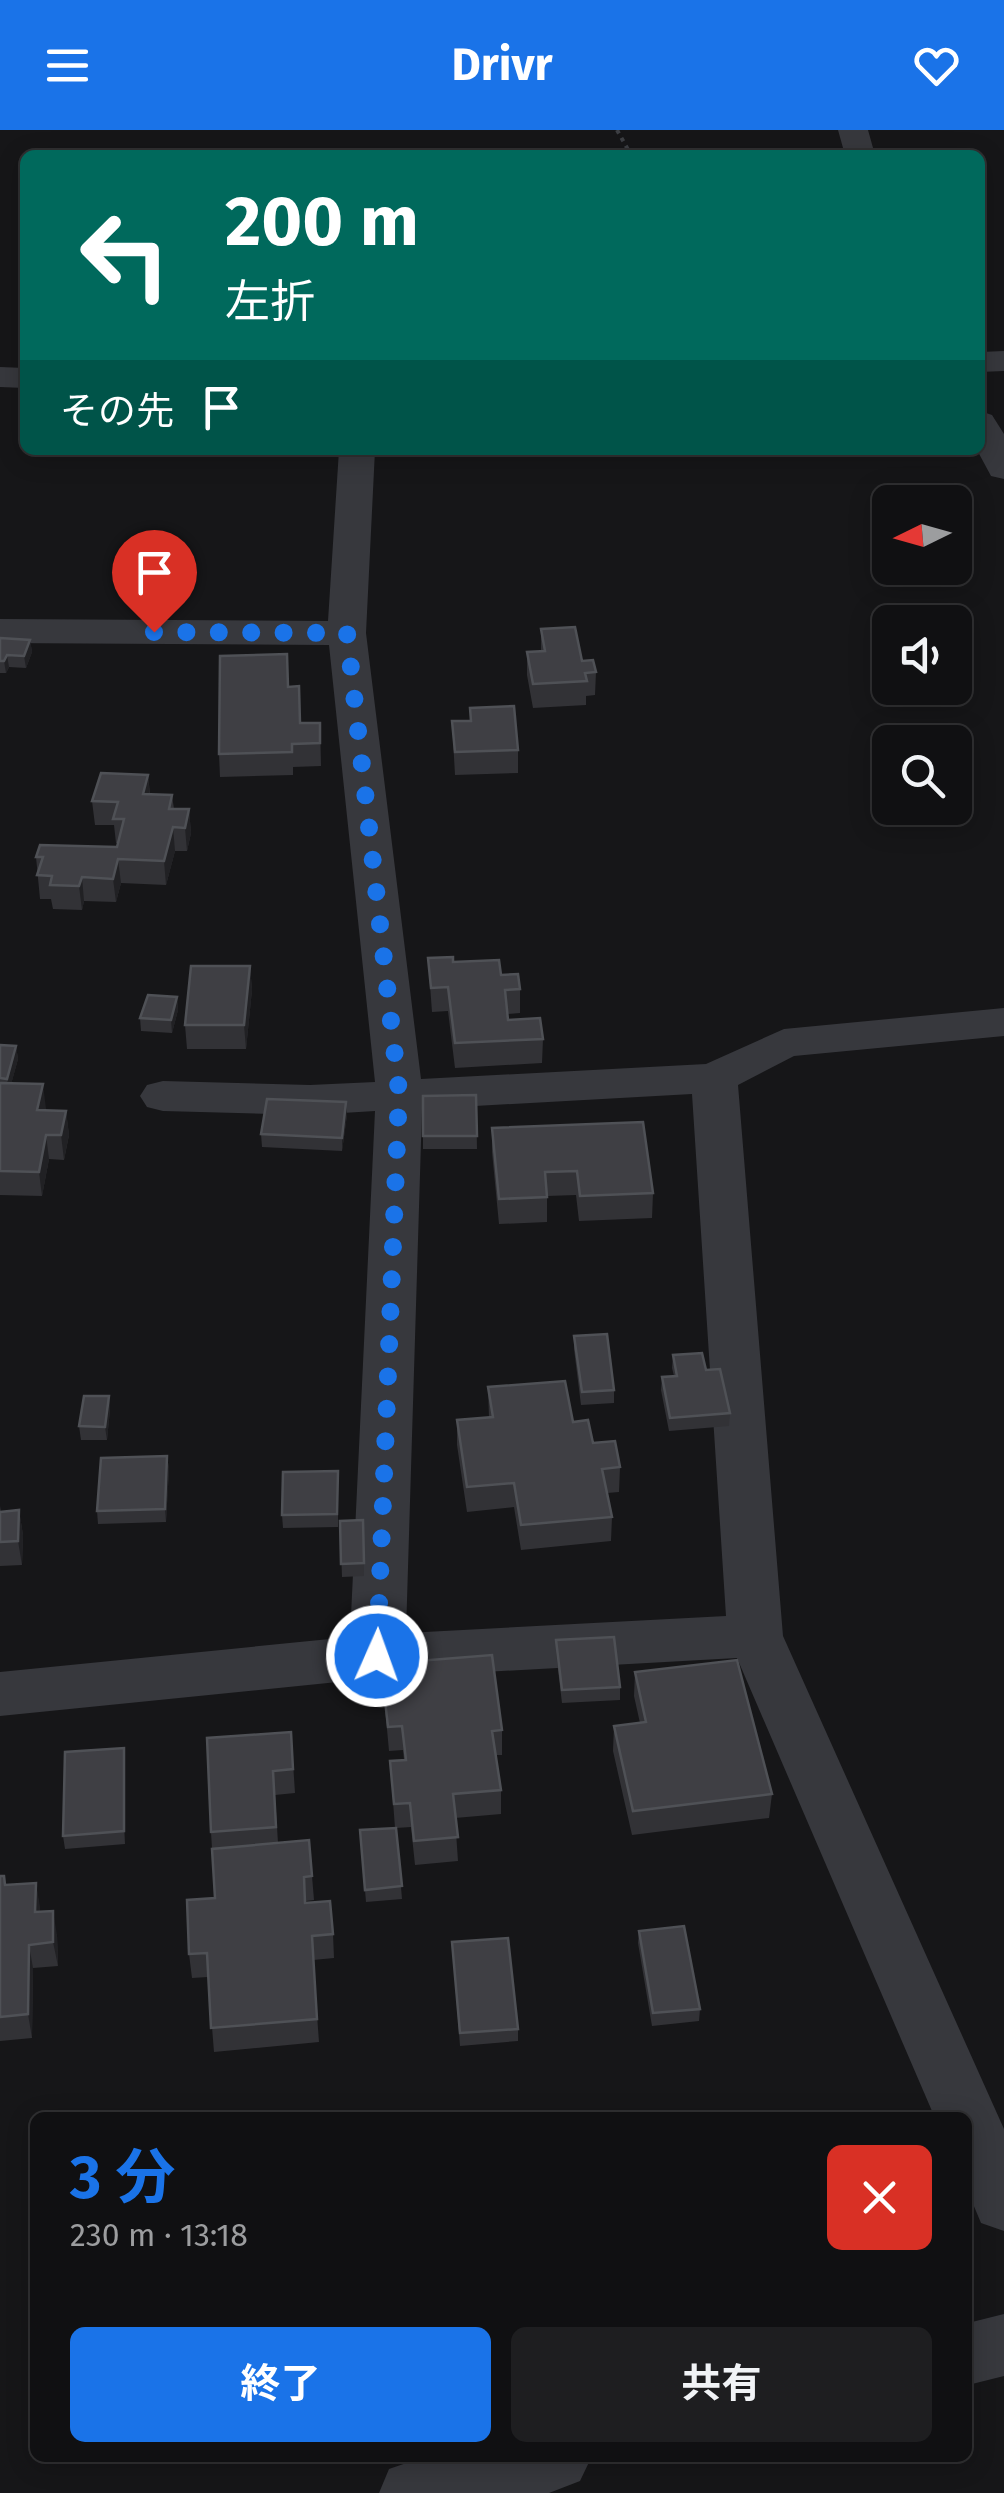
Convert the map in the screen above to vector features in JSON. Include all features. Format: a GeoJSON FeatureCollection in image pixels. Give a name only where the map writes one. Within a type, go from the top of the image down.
{"type":"FeatureCollection","features":[{"type":"Feature","properties":{"kind":"street"},"geometry":{"type":"LineString","coordinates":[[985,432],[1004,468]]}},
{"type":"Feature","properties":{"kind":"street"},"geometry":{"type":"LineString","coordinates":[[356,455],[347,633],[399,1092],[377,1656]]}},
{"type":"Feature","properties":{"kind":"street"},"geometry":{"type":"LineString","coordinates":[[0,631],[347,633]]}},
{"type":"Feature","properties":{"kind":"street"},"geometry":{"type":"LineString","coordinates":[[163,1096],[253,1102],[714,1078],[784,1044],[1004,1022]]}},
{"type":"Feature","properties":{"kind":"street"},"geometry":{"type":"LineString","coordinates":[[714,1078],[755,1636],[964,2112]]}},
{"type":"Feature","properties":{"kind":"street"},"geometry":{"type":"LineString","coordinates":[[0,1694],[377,1656],[755,1636]]}},
{"type":"Feature","properties":{"kind":"street"},"geometry":{"type":"LineString","coordinates":[[972,2129],[1004,2202]]}},
{"type":"Feature","properties":{"kind":"street"},"geometry":{"type":"LineString","coordinates":[[972,2353],[1004,2345]]}},
{"type":"Feature","properties":{"kind":"street"},"geometry":{"type":"LineString","coordinates":[[414,2493],[540,2462]]}},
{"type":"Feature","properties":{"kind":"building"},"geometry":{"type":"Polygon","coordinates":[[[575,627],[582,661],[593,660],[596,672],[585,673],[587,681],[533,684],[527,652],[545,651],[541,629],[575,627]]]}},
{"type":"Feature","properties":{"kind":"building"},"geometry":{"type":"Polygon","coordinates":[[[0,638],[30,640],[24,656],[7,655],[0,661],[0,638]]]}},
{"type":"Feature","properties":{"kind":"building"},"geometry":{"type":"Polygon","coordinates":[[[287,654],[288,687],[299,686],[300,723],[320,723],[320,743],[292,744],[292,752],[219,754],[220,656],[287,654]]]}},
{"type":"Feature","properties":{"kind":"building"},"geometry":{"type":"Polygon","coordinates":[[[514,706],[518,750],[455,752],[452,721],[471,721],[470,708],[514,706]]]}},
{"type":"Feature","properties":{"kind":"building"},"geometry":{"type":"Polygon","coordinates":[[[101,773],[148,775],[143,794],[172,795],[169,809],[189,809],[185,828],[173,827],[164,861],[118,859],[113,879],[82,877],[79,886],[50,885],[52,876],[37,875],[43,857],[36,857],[40,845],[117,847],[124,819],[113,819],[118,802],[92,801],[101,773]]]}},
{"type":"Feature","properties":{"kind":"building"},"geometry":{"type":"Polygon","coordinates":[[[453,957],[453,962],[499,960],[501,975],[518,974],[520,989],[505,990],[508,1020],[540,1018],[543,1039],[455,1043],[448,987],[431,988],[428,958],[453,957]]]}},
{"type":"Feature","properties":{"kind":"building"},"geometry":{"type":"Polygon","coordinates":[[[191,966],[250,966],[244,1025],[185,1025],[191,966]]]}},
{"type":"Feature","properties":{"kind":"building"},"geometry":{"type":"Polygon","coordinates":[[[148,995],[177,997],[171,1020],[140,1018],[148,995]]]}},
{"type":"Feature","properties":{"kind":"building"},"geometry":{"type":"Polygon","coordinates":[[[0,1045],[16,1046],[7,1079],[0,1078],[0,1045]]]}},
{"type":"Feature","properties":{"kind":"building"},"geometry":{"type":"Polygon","coordinates":[[[0,1083],[43,1084],[37,1110],[66,1111],[61,1135],[46,1135],[39,1172],[0,1171],[0,1083]]]}},
{"type":"Feature","properties":{"kind":"building"},"geometry":{"type":"Polygon","coordinates":[[[476,1095],[477,1136],[423,1136],[423,1096],[476,1095]]]}},
{"type":"Feature","properties":{"kind":"building"},"geometry":{"type":"Polygon","coordinates":[[[267,1099],[346,1102],[342,1138],[261,1134],[267,1099]]]}},
{"type":"Feature","properties":{"kind":"building"},"geometry":{"type":"Polygon","coordinates":[[[643,1122],[653,1193],[580,1196],[577,1171],[545,1172],[547,1197],[499,1199],[492,1128],[643,1122]]]}},
{"type":"Feature","properties":{"kind":"building"},"geometry":{"type":"Polygon","coordinates":[[[607,1334],[614,1390],[582,1392],[574,1336],[607,1334]]]}},
{"type":"Feature","properties":{"kind":"building"},"geometry":{"type":"Polygon","coordinates":[[[702,1353],[706,1370],[720,1369],[730,1413],[670,1418],[662,1377],[677,1376],[673,1355],[702,1353]]]}},
{"type":"Feature","properties":{"kind":"building"},"geometry":{"type":"Polygon","coordinates":[[[565,1381],[573,1422],[588,1420],[593,1443],[615,1441],[620,1467],[602,1469],[612,1517],[521,1525],[514,1483],[467,1487],[457,1420],[493,1417],[488,1387],[565,1381]]]}},
{"type":"Feature","properties":{"kind":"building"},"geometry":{"type":"Polygon","coordinates":[[[84,1396],[109,1396],[105,1427],[79,1426],[84,1396]]]}},
{"type":"Feature","properties":{"kind":"building"},"geometry":{"type":"Polygon","coordinates":[[[167,1456],[165,1509],[97,1511],[101,1458],[167,1456]]]}},
{"type":"Feature","properties":{"kind":"building"},"geometry":{"type":"Polygon","coordinates":[[[338,1471],[337,1514],[282,1515],[283,1472],[338,1471]]]}},
{"type":"Feature","properties":{"kind":"building"},"geometry":{"type":"Polygon","coordinates":[[[19,1510],[18,1541],[0,1542],[0,1512],[19,1510]]]}},
{"type":"Feature","properties":{"kind":"building"},"geometry":{"type":"Polygon","coordinates":[[[363,1520],[364,1563],[341,1564],[340,1521],[363,1520]]]}},
{"type":"Feature","properties":{"kind":"building"},"geometry":{"type":"Polygon","coordinates":[[[614,1637],[620,1687],[562,1690],[556,1640],[614,1637]]]}},
{"type":"Feature","properties":{"kind":"building"},"geometry":{"type":"Polygon","coordinates":[[[492,1655],[502,1730],[492,1731],[501,1790],[453,1794],[458,1837],[414,1841],[410,1803],[394,1804],[390,1761],[406,1760],[402,1726],[388,1727],[381,1664],[492,1655]]]}},
{"type":"Feature","properties":{"kind":"building"},"geometry":{"type":"Polygon","coordinates":[[[737,1660],[772,1794],[633,1811],[614,1726],[646,1722],[635,1672],[737,1660]]]}},
{"type":"Feature","properties":{"kind":"building"},"geometry":{"type":"Polygon","coordinates":[[[291,1732],[293,1769],[273,1771],[276,1827],[211,1832],[207,1738],[291,1732]]]}},
{"type":"Feature","properties":{"kind":"building"},"geometry":{"type":"Polygon","coordinates":[[[124,1748],[124,1831],[63,1836],[65,1752],[124,1748]]]}},
{"type":"Feature","properties":{"kind":"building"},"geometry":{"type":"Polygon","coordinates":[[[396,1828],[402,1886],[365,1890],[360,1830],[396,1828]]]}},
{"type":"Feature","properties":{"kind":"building"},"geometry":{"type":"Polygon","coordinates":[[[309,1840],[312,1876],[304,1877],[305,1903],[330,1901],[333,1934],[312,1936],[317,2019],[211,2028],[207,1953],[189,1954],[187,1900],[215,1898],[212,1849],[309,1840]]]}},
{"type":"Feature","properties":{"kind":"building"},"geometry":{"type":"Polygon","coordinates":[[[0,1876],[4,1876],[5,1885],[36,1883],[35,1912],[53,1911],[53,1942],[29,1945],[28,2014],[0,2017],[0,1876]]]}},
{"type":"Feature","properties":{"kind":"building"},"geometry":{"type":"Polygon","coordinates":[[[684,1926],[700,2009],[653,2013],[639,1931],[684,1926]]]}},
{"type":"Feature","properties":{"kind":"building"},"geometry":{"type":"Polygon","coordinates":[[[508,1938],[518,2029],[460,2033],[452,1942],[508,1938]]]}},
{"type":"Feature","properties":{"kind":"route"},"geometry":{"type":"LineString","coordinates":[[154,632],[347,633],[399,1092],[377,1656]]}}]}
